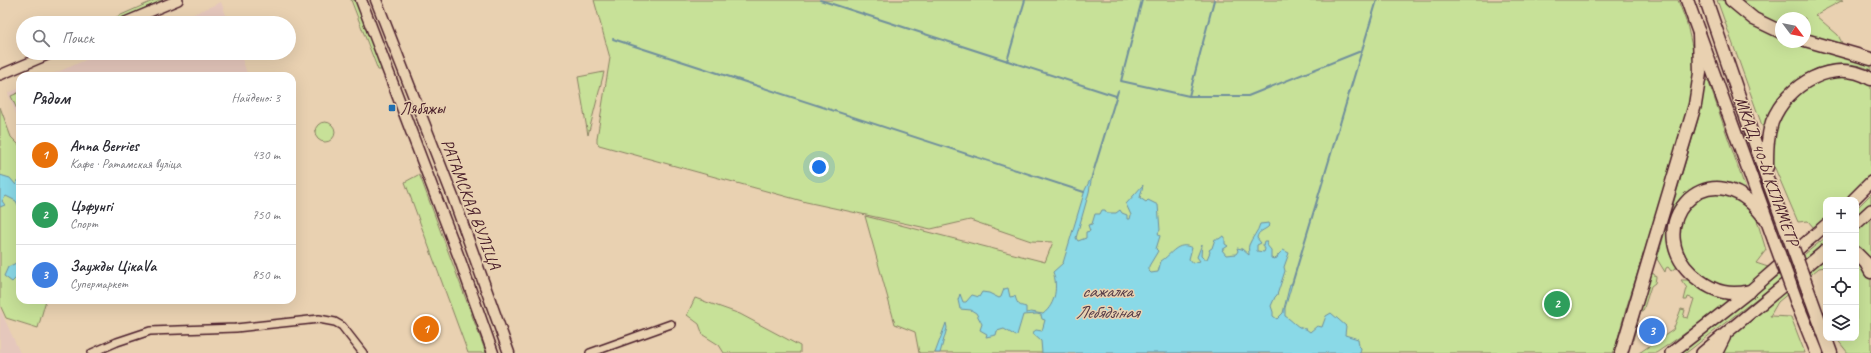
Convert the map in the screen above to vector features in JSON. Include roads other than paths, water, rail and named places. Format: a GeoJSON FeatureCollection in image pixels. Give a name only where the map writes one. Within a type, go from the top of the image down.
{"type":"FeatureCollection","features":[{"type":"Feature","properties":{"kind":"highway","name":"МКАД, 40-Ы КІЛАМЕТР"},"geometry":{"type":"LineString","coordinates":[[1687,0],[1815,351]]}},
{"type":"Feature","properties":{"kind":"highway","name":"МКАД, 40-Ы КІЛАМЕТР"},"geometry":{"type":"LineString","coordinates":[[1706,0],[1767,178],[1823,332]]}},
{"type":"Feature","properties":{"kind":"highway"},"geometry":{"type":"LineString","coordinates":[[1731,0],[1754,19],[1775,29]]}},
{"type":"Feature","properties":{"kind":"highway"},"geometry":{"type":"LineString","coordinates":[[1621,353],[1695,105],[1700,73],[1699,32]]}},
{"type":"Feature","properties":{"kind":"highway"},"geometry":{"type":"LineString","coordinates":[[1811,42],[1871,59]]}},
{"type":"Feature","properties":{"kind":"highway"},"geometry":{"type":"LineString","coordinates":[[1767,178],[1766,146],[1769,132],[1779,108],[1795,88],[1816,76],[1835,72],[1857,73],[1871,79]]}},
{"type":"Feature","properties":{"kind":"highway"},"geometry":{"type":"LineString","coordinates":[[1750,291],[1738,294],[1721,292],[1702,282],[1689,272],[1677,256],[1673,233],[1675,221],[1679,210],[1694,194],[1702,190],[1723,188],[1743,196],[1758,210],[1769,224]]}},
{"type":"Feature","properties":{"kind":"highway"},"geometry":{"type":"LineString","coordinates":[[1859,256],[1866,263],[1871,272]]}},
{"type":"Feature","properties":{"kind":"highway"},"geometry":{"type":"LineString","coordinates":[[1716,353],[1724,337]]}},
{"type":"Feature","properties":{"kind":"highway","name":"МКАД, 40-Ы КІЛАМЕТР"},"geometry":{"type":"LineString","coordinates":[[1826,341],[1831,353]]}},
{"type":"Feature","properties":{"kind":"highway"},"geometry":{"type":"LineString","coordinates":[[1826,341],[1838,353]]}},
{"type":"Feature","properties":{"kind":"main road","name":"РАТАМСКАЯ ВУЛІЦА"},"geometry":{"type":"LineString","coordinates":[[360,0],[455,245],[493,353]]}},
{"type":"Feature","properties":{"kind":"main road","name":"РАТАМСКАЯ ВУЛІЦА"},"geometry":{"type":"LineString","coordinates":[[376,0],[453,197],[509,353]]}},
{"type":"Feature","properties":{"kind":"main road"},"geometry":{"type":"LineString","coordinates":[[1856,197],[1871,182]]}},
{"type":"Feature","properties":{"kind":"main road"},"geometry":{"type":"LineString","coordinates":[[1859,221],[1871,210]]}},
{"type":"Feature","properties":{"kind":"main road"},"geometry":{"type":"LineString","coordinates":[[1671,353],[1750,291],[1823,228]]}},
{"type":"Feature","properties":{"kind":"main road"},"geometry":{"type":"LineString","coordinates":[[1702,353],[1724,337],[1823,254]]}},
{"type":"Feature","properties":{"kind":"street"},"geometry":{"type":"LineString","coordinates":[[140,16],[178,0]]}},
{"type":"Feature","properties":{"kind":"street"},"geometry":{"type":"LineString","coordinates":[[0,75],[35,60]]}},
{"type":"Feature","properties":{"kind":"street"},"geometry":{"type":"LineString","coordinates":[[92,353],[117,342],[150,331],[236,328],[319,319],[335,322],[342,326],[363,353]]}},
{"type":"Feature","properties":{"kind":"street"},"geometry":{"type":"LineString","coordinates":[[590,353],[671,324]]}},
{"type":"Feature","properties":{"kind":"water"},"geometry":{"type":"Polygon","coordinates":[[[0,175],[10,178],[16,185],[16,201],[6,196],[2,201],[5,205],[0,207],[0,175]]]}},
{"type":"Feature","properties":{"kind":"water","name":"сажалка Лебядзіная"},"geometry":{"type":"Polygon","coordinates":[[[1092,176],[1076,238],[1078,241],[1086,238],[1086,232],[1090,231],[1088,225],[1092,224],[1095,214],[1100,214],[1102,210],[1105,210],[1107,213],[1116,213],[1120,210],[1122,213],[1127,215],[1127,219],[1130,219],[1131,215],[1126,204],[1143,185],[1140,198],[1146,202],[1148,200],[1158,205],[1160,230],[1158,233],[1160,236],[1156,249],[1158,251],[1149,266],[1149,271],[1151,273],[1158,272],[1161,261],[1175,249],[1183,246],[1192,248],[1189,259],[1192,263],[1200,261],[1197,257],[1202,244],[1201,256],[1204,259],[1207,259],[1210,252],[1209,250],[1212,248],[1215,239],[1219,239],[1223,236],[1225,237],[1225,244],[1228,246],[1222,250],[1226,255],[1236,254],[1238,251],[1237,248],[1242,249],[1249,255],[1249,245],[1260,224],[1269,223],[1270,225],[1258,235],[1257,238],[1261,243],[1257,245],[1257,251],[1264,252],[1264,241],[1267,241],[1266,244],[1271,250],[1271,258],[1277,258],[1283,250],[1289,253],[1277,295],[1271,306],[1273,316],[1277,319],[1283,313],[1290,284],[1292,284],[1285,308],[1285,316],[1298,326],[1310,332],[1317,326],[1322,327],[1326,316],[1331,313],[1346,326],[1345,335],[1358,339],[1359,346],[1361,348],[1360,353],[1042,353],[1041,341],[1032,333],[1036,330],[1042,331],[1045,320],[1042,319],[1041,315],[1037,314],[1023,315],[1016,336],[1004,329],[997,331],[996,335],[986,337],[987,334],[980,330],[982,324],[976,313],[971,310],[960,309],[958,300],[960,294],[963,302],[966,302],[972,295],[979,297],[982,292],[989,293],[999,298],[1001,297],[1004,289],[1008,288],[1010,297],[1015,296],[1019,304],[1026,307],[1026,313],[1031,312],[1043,314],[1051,305],[1053,300],[1055,294],[1055,277],[1053,272],[1063,263],[1085,190],[1092,176]]]}},
{"type":"Feature","properties":{"kind":"water"},"geometry":{"type":"Polygon","coordinates":[[[16,263],[16,278],[12,282],[4,276],[8,267],[16,263]]]}},
{"type":"Feature","properties":{"kind":"water"},"geometry":{"type":"Polygon","coordinates":[[[946,323],[947,328],[940,353],[935,353],[946,323]]]}},
{"type":"Feature","properties":{"kind":"waterway"},"geometry":{"type":"LineString","coordinates":[[820,0],[1116,96]]}},
{"type":"Feature","properties":{"kind":"waterway"},"geometry":{"type":"LineString","coordinates":[[1007,61],[1025,0]]}},
{"type":"Feature","properties":{"kind":"waterway"},"geometry":{"type":"LineString","coordinates":[[1142,0],[1121,81],[1189,96],[1248,96],[1361,51]]}},
{"type":"Feature","properties":{"kind":"waterway"},"geometry":{"type":"LineString","coordinates":[[1189,96],[1214,0]]}},
{"type":"Feature","properties":{"kind":"waterway"},"geometry":{"type":"LineString","coordinates":[[1292,284],[1377,0]]}},
{"type":"Feature","properties":{"kind":"waterway"},"geometry":{"type":"LineString","coordinates":[[613,39],[1084,192]]}},
{"type":"Feature","properties":{"kind":"waterway"},"geometry":{"type":"LineString","coordinates":[[1092,176],[1118,91]]}},
{"type":"Feature","properties":{"kind":"place","name":"Лябяжы"},"geometry":{"type":"Point","coordinates":[392,108]}},
{"type":"Feature","properties":{"kind":"place","name":"Цэфунгі"},"geometry":{"type":"Point","coordinates":[1557,304]}},
{"type":"Feature","properties":{"kind":"place","name":"Anna Berries"},"geometry":{"type":"Point","coordinates":[426,329]}},
{"type":"Feature","properties":{"kind":"place","name":"Заужды ЦікаVа"},"geometry":{"type":"Point","coordinates":[1652,331]}}]}
